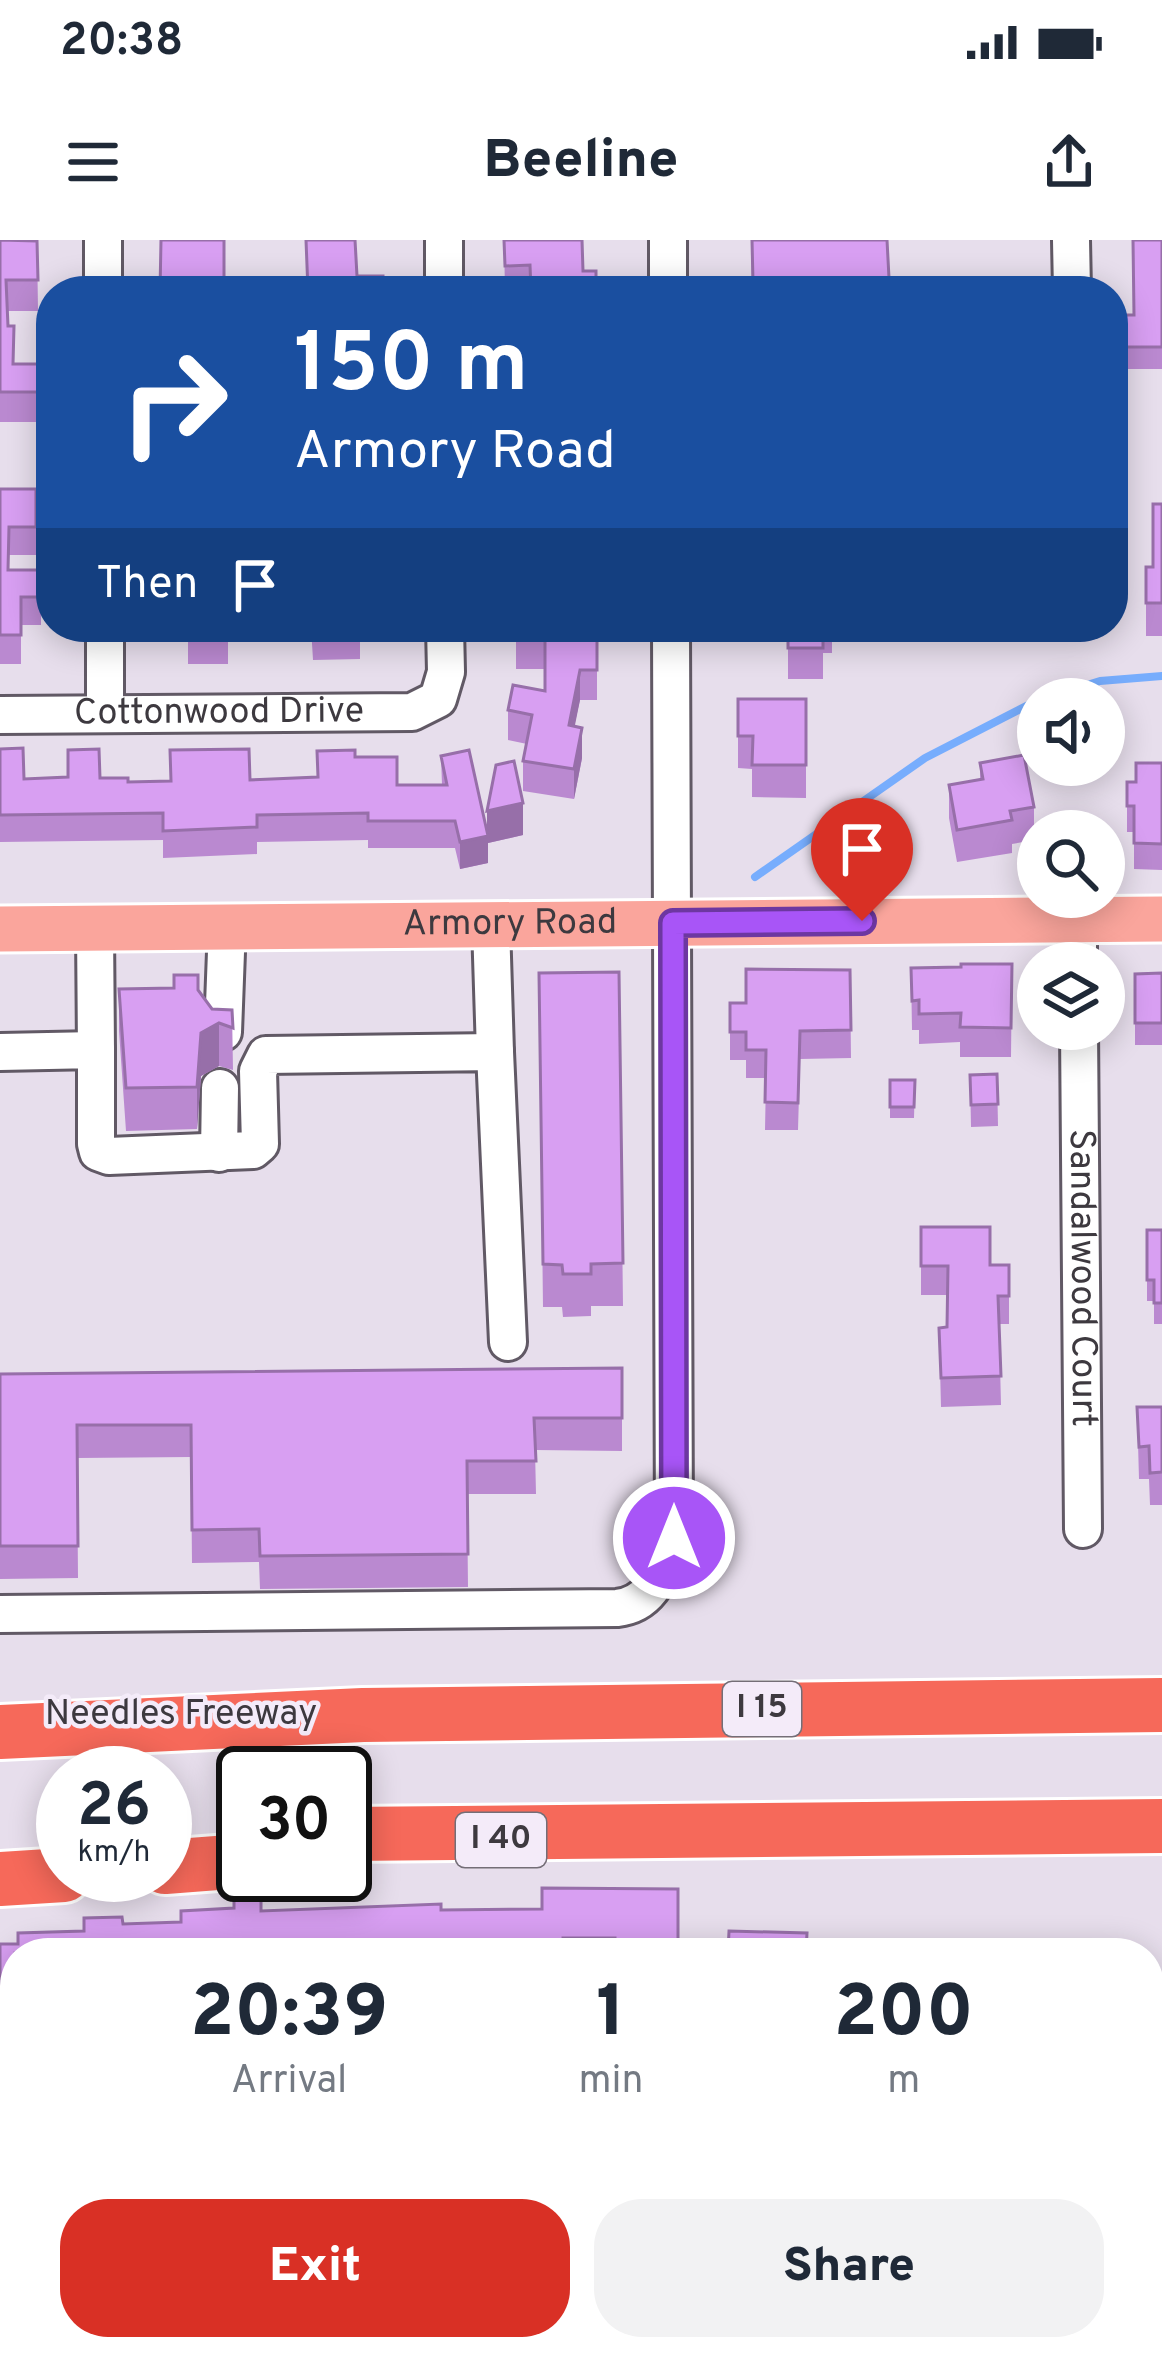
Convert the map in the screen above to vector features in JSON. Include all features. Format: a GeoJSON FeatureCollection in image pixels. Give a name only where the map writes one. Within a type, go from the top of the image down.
{"type":"FeatureCollection","features":[{"type":"Feature","properties":{"kind":"highway","name":"I 15"},"geometry":{"type":"LineString","coordinates":[[0,1732],[363,1715],[1162,1705]]}},
{"type":"Feature","properties":{"kind":"highway","name":"Needles Freeway"},"geometry":{"type":"LineString","coordinates":[[0,1715],[363,1715]]}},
{"type":"Feature","properties":{"kind":"highway"},"geometry":{"type":"LineString","coordinates":[[372,1834],[1162,1826]]}},
{"type":"Feature","properties":{"kind":"highway","name":"I 40"},"geometry":{"type":"LineString","coordinates":[[372,1850],[656,1830]]}},
{"type":"Feature","properties":{"kind":"highway"},"geometry":{"type":"LineString","coordinates":[[0,1845],[36,1844]]}},
{"type":"Feature","properties":{"kind":"highway"},"geometry":{"type":"LineString","coordinates":[[0,1879],[36,1877]]}},
{"type":"Feature","properties":{"kind":"main road","name":"Armory Road"},"geometry":{"type":"LineString","coordinates":[[0,929],[673,923],[1078,941],[1162,919]]}},
{"type":"Feature","properties":{"kind":"street"},"geometry":{"type":"LineString","coordinates":[[103,240],[103,276]]}},
{"type":"Feature","properties":{"kind":"street"},"geometry":{"type":"LineString","coordinates":[[444,240],[444,276]]}},
{"type":"Feature","properties":{"kind":"street"},"geometry":{"type":"LineString","coordinates":[[668,240],[668,276]]}},
{"type":"Feature","properties":{"kind":"street"},"geometry":{"type":"LineString","coordinates":[[1071,240],[1072,276]]}},
{"type":"Feature","properties":{"kind":"street"},"geometry":{"type":"LineString","coordinates":[[105,642],[105,713]]}},
{"type":"Feature","properties":{"kind":"street","name":"Cottonwood Drive"},"geometry":{"type":"LineString","coordinates":[[0,715],[412,712],[438,699],[446,672],[445,642]]}},
{"type":"Feature","properties":{"kind":"street"},"geometry":{"type":"LineString","coordinates":[[0,1614],[633,1606],[654,1588],[674,1538],[671,642]]}},
{"type":"Feature","properties":{"kind":"street"},"geometry":{"type":"LineString","coordinates":[[223,1032],[227,925]]}},
{"type":"Feature","properties":{"kind":"street"},"geometry":{"type":"LineString","coordinates":[[491,925],[508,1342]]}},
{"type":"Feature","properties":{"kind":"street"},"geometry":{"type":"LineString","coordinates":[[95,929],[98,1152],[110,1156],[245,1153],[260,1144],[258,1071],[266,1055],[495,1052]]}},
{"type":"Feature","properties":{"kind":"street"},"geometry":{"type":"LineString","coordinates":[[0,1052],[96,1050]]}},
{"type":"Feature","properties":{"kind":"street","name":"Sandalwood Court"},"geometry":{"type":"LineString","coordinates":[[1079,1050],[1083,1529]]}},
{"type":"Feature","properties":{"kind":"street"},"geometry":{"type":"LineString","coordinates":[[219,1153],[220,1088]]}},
{"type":"Feature","properties":{"kind":"building"},"geometry":{"type":"Polygon","coordinates":[[[0,240],[37,241],[36,280],[6,280],[8,326],[14,326],[13,364],[36,364],[36,392],[0,392],[0,240]]]}},
{"type":"Feature","properties":{"kind":"building"},"geometry":{"type":"Polygon","coordinates":[[[161,240],[224,240],[224,276],[160,276],[161,240]]]}},
{"type":"Feature","properties":{"kind":"building"},"geometry":{"type":"Polygon","coordinates":[[[306,240],[355,240],[357,276],[307,276],[306,240]]]}},
{"type":"Feature","properties":{"kind":"building"},"geometry":{"type":"Polygon","coordinates":[[[504,240],[582,240],[583,271],[596,271],[596,276],[530,276],[530,265],[505,266],[504,240]]]}},
{"type":"Feature","properties":{"kind":"building"},"geometry":{"type":"Polygon","coordinates":[[[752,240],[887,240],[889,276],[753,276],[752,240]]]}},
{"type":"Feature","properties":{"kind":"building"},"geometry":{"type":"Polygon","coordinates":[[[1133,240],[1162,240],[1162,347],[1128,347],[1128,315],[1134,315],[1133,240]]]}},
{"type":"Feature","properties":{"kind":"building"},"geometry":{"type":"Polygon","coordinates":[[[0,489],[36,489],[36,527],[9,527],[8,570],[36,570],[36,597],[21,597],[21,635],[0,635],[0,489]]]}},
{"type":"Feature","properties":{"kind":"building"},"geometry":{"type":"Polygon","coordinates":[[[1153,504],[1162,504],[1162,603],[1146,603],[1146,567],[1153,567],[1153,504]]]}},
{"type":"Feature","properties":{"kind":"building"},"geometry":{"type":"Polygon","coordinates":[[[545,642],[597,642],[597,670],[580,670],[569,725],[582,728],[574,769],[523,761],[532,715],[508,710],[513,685],[545,691],[545,642]]]}},
{"type":"Feature","properties":{"kind":"building"},"geometry":{"type":"Polygon","coordinates":[[[788,642],[823,642],[823,648],[788,648],[788,642]]]}},
{"type":"Feature","properties":{"kind":"building"},"geometry":{"type":"Polygon","coordinates":[[[738,699],[806,699],[806,765],[752,765],[753,736],[738,736],[738,699]]]}},
{"type":"Feature","properties":{"kind":"building"},"geometry":{"type":"Polygon","coordinates":[[[23,748],[24,779],[68,777],[68,750],[99,749],[100,778],[128,778],[128,782],[171,781],[170,750],[249,749],[250,780],[318,777],[317,751],[355,750],[355,757],[397,757],[397,785],[447,785],[441,756],[469,750],[488,836],[460,842],[455,821],[368,821],[368,813],[257,815],[257,827],[163,831],[163,813],[0,815],[0,749],[23,748]]]}},
{"type":"Feature","properties":{"kind":"building"},"geometry":{"type":"Polygon","coordinates":[[[1017,756],[1017,786],[1030,786],[1034,807],[1010,811],[1012,820],[957,830],[949,785],[983,779],[980,763],[1017,756]]]}},
{"type":"Feature","properties":{"kind":"building"},"geometry":{"type":"Polygon","coordinates":[[[514,761],[523,803],[487,811],[496,765],[514,761]]]}},
{"type":"Feature","properties":{"kind":"building"},"geometry":{"type":"Polygon","coordinates":[[[1136,763],[1162,763],[1162,844],[1134,843],[1134,806],[1127,806],[1127,782],[1136,782],[1136,763]]]}},
{"type":"Feature","properties":{"kind":"building"},"geometry":{"type":"Polygon","coordinates":[[[1012,964],[1011,1028],[960,1027],[961,1013],[919,1014],[919,1000],[912,1001],[911,968],[1012,964]]]}},
{"type":"Feature","properties":{"kind":"building"},"geometry":{"type":"Polygon","coordinates":[[[746,969],[850,970],[851,1030],[800,1031],[798,1103],[765,1102],[766,1050],[746,1050],[746,1032],[730,1032],[730,1003],[746,1003],[746,969]]]}},
{"type":"Feature","properties":{"kind":"building"},"geometry":{"type":"Polygon","coordinates":[[[619,972],[623,1263],[591,1264],[591,1274],[563,1274],[562,1265],[543,1264],[539,973],[619,972]]]}},
{"type":"Feature","properties":{"kind":"building"},"geometry":{"type":"Polygon","coordinates":[[[1162,973],[1162,1023],[1135,1023],[1135,974],[1162,973]]]}},
{"type":"Feature","properties":{"kind":"building"},"geometry":{"type":"Polygon","coordinates":[[[174,975],[198,975],[198,990],[212,1009],[232,1010],[233,1028],[219,1023],[201,1033],[197,1087],[126,1088],[119,989],[174,988],[174,975]]]}},
{"type":"Feature","properties":{"kind":"building"},"geometry":{"type":"Polygon","coordinates":[[[997,1074],[998,1104],[971,1105],[970,1075],[997,1074]]]}},
{"type":"Feature","properties":{"kind":"building"},"geometry":{"type":"Polygon","coordinates":[[[890,1080],[915,1080],[914,1107],[890,1107],[890,1080]]]}},
{"type":"Feature","properties":{"kind":"building"},"geometry":{"type":"Polygon","coordinates":[[[921,1227],[990,1227],[990,1265],[1009,1265],[1009,1296],[998,1296],[1001,1376],[941,1378],[939,1328],[947,1327],[948,1266],[921,1266],[921,1227]]]}},
{"type":"Feature","properties":{"kind":"building"},"geometry":{"type":"Polygon","coordinates":[[[1147,1230],[1162,1230],[1162,1303],[1154,1303],[1154,1280],[1147,1280],[1147,1230]]]}},
{"type":"Feature","properties":{"kind":"building"},"geometry":{"type":"Polygon","coordinates":[[[622,1368],[622,1418],[534,1418],[536,1461],[467,1461],[468,1554],[260,1556],[259,1529],[192,1530],[191,1425],[77,1425],[78,1546],[0,1546],[0,1374],[622,1368]]]}},
{"type":"Feature","properties":{"kind":"building"},"geometry":{"type":"Polygon","coordinates":[[[1137,1407],[1162,1407],[1162,1472],[1150,1473],[1149,1446],[1139,1447],[1137,1407]]]}},
{"type":"Feature","properties":{"kind":"building"},"geometry":{"type":"Polygon","coordinates":[[[542,1888],[678,1889],[678,1938],[18,1938],[18,1933],[84,1931],[84,1918],[122,1917],[123,1924],[181,1922],[181,1911],[234,1908],[234,1902],[261,1902],[261,1911],[441,1904],[441,1910],[542,1909],[542,1888]]]}},
{"type":"Feature","properties":{"kind":"building"},"geometry":{"type":"Polygon","coordinates":[[[729,1931],[807,1933],[807,1938],[729,1938],[729,1931]]]}},
{"type":"Feature","properties":{"kind":"waterway"},"geometry":{"type":"LineString","coordinates":[[1125,679],[1162,676]]}},
{"type":"Feature","properties":{"kind":"waterway"},"geometry":{"type":"LineString","coordinates":[[755,877],[925,758],[1017,711]]}},
{"type":"Feature","properties":{"kind":"route"},"geometry":{"type":"LineString","coordinates":[[674,1538],[673,923],[862,921]]}}]}
